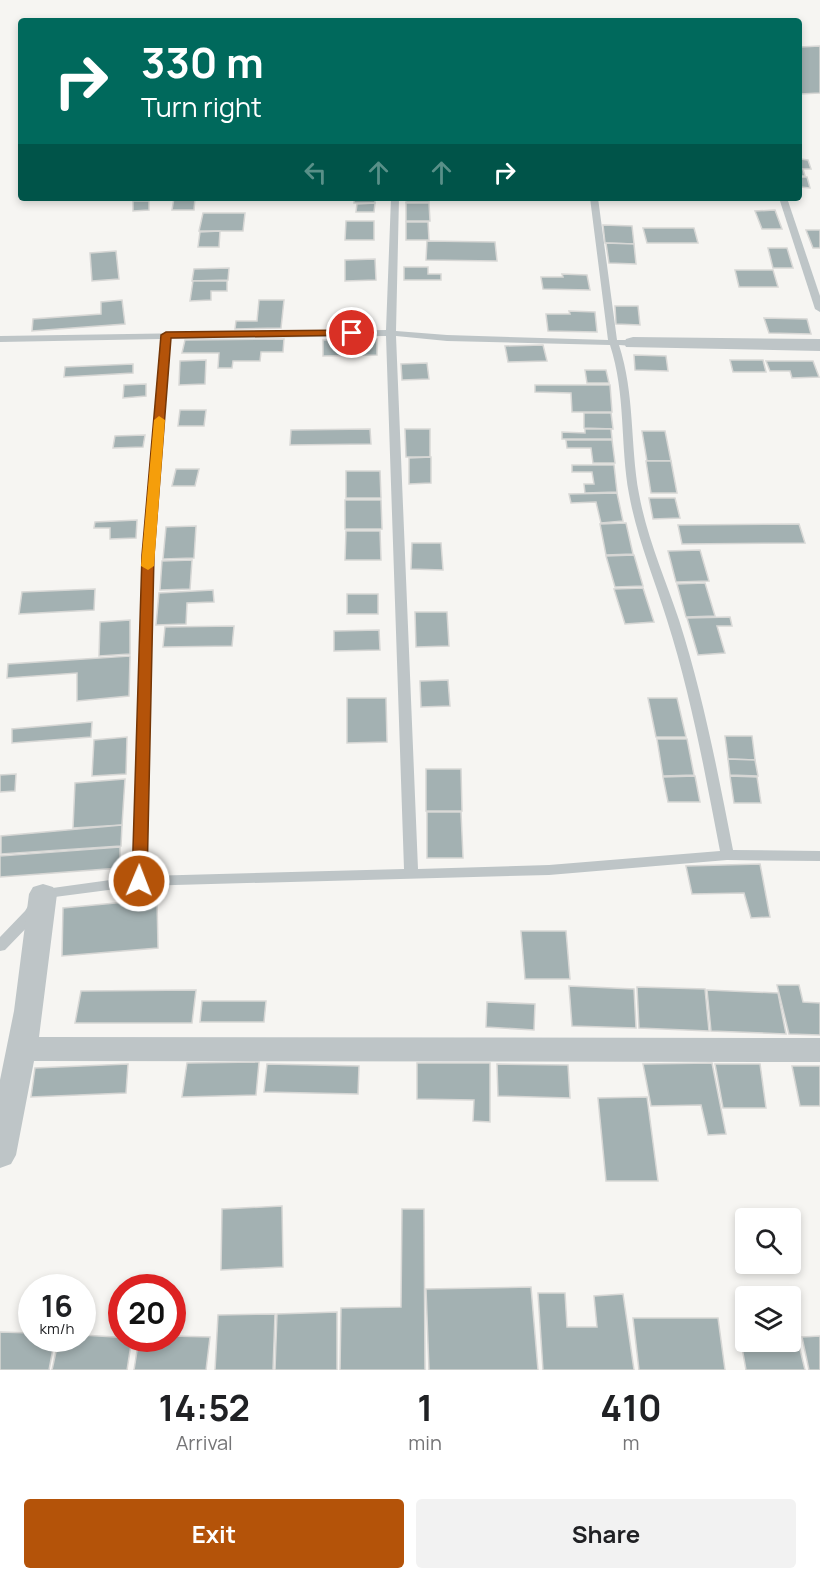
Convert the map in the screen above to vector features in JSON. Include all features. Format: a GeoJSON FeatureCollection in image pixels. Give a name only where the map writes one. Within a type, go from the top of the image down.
{"type":"FeatureCollection","features":[{"type":"Feature","properties":{"kind":"street"},"geometry":{"type":"LineString","coordinates":[[633,343],[820,345]]}},
{"type":"Feature","properties":{"kind":"street"},"geometry":{"type":"LineString","coordinates":[[0,1155],[35,975],[43,894]]}},
{"type":"Feature","properties":{"kind":"street"},"geometry":{"type":"LineString","coordinates":[[22,1049],[820,1050]]}},
{"type":"Feature","properties":{"kind":"lane"},"geometry":{"type":"LineString","coordinates":[[395,201],[391,333],[411,873]]}},
{"type":"Feature","properties":{"kind":"lane"},"geometry":{"type":"LineString","coordinates":[[594,201],[613,341],[621,365],[625,389],[634,493],[640,523],[673,620],[700,719],[727,855]]}},
{"type":"Feature","properties":{"kind":"lane"},"geometry":{"type":"LineString","coordinates":[[784,201],[820,309]]}},
{"type":"Feature","properties":{"kind":"lane"},"geometry":{"type":"LineString","coordinates":[[0,339],[391,333],[447,338],[633,343]]}},
{"type":"Feature","properties":{"kind":"lane"},"geometry":{"type":"LineString","coordinates":[[139,881],[148,555],[166,335]]}},
{"type":"Feature","properties":{"kind":"lane"},"geometry":{"type":"LineString","coordinates":[[0,946],[30,915],[43,894],[139,881],[549,870],[727,855],[820,856]]}},
{"type":"Feature","properties":{"kind":"building"},"geometry":{"type":"Polygon","coordinates":[[[820,46],[820,93],[802,94],[802,47],[820,46]]]}},
{"type":"Feature","properties":{"kind":"building"},"geometry":{"type":"Polygon","coordinates":[[[802,159],[808,160],[811,169],[803,169],[805,176],[802,176],[802,159]]]}},
{"type":"Feature","properties":{"kind":"building"},"geometry":{"type":"Polygon","coordinates":[[[802,177],[807,177],[810,188],[802,187],[802,177]]]}},
{"type":"Feature","properties":{"kind":"building"},"geometry":{"type":"Polygon","coordinates":[[[133,201],[149,201],[149,210],[133,211],[133,201]]]}},
{"type":"Feature","properties":{"kind":"building"},"geometry":{"type":"Polygon","coordinates":[[[174,201],[195,201],[194,210],[172,210],[174,201]]]}},
{"type":"Feature","properties":{"kind":"building"},"geometry":{"type":"Polygon","coordinates":[[[354,201],[375,201],[375,203],[354,203],[354,201]]]}},
{"type":"Feature","properties":{"kind":"building"},"geometry":{"type":"Polygon","coordinates":[[[406,201],[429,201],[429,202],[406,201]]]}},
{"type":"Feature","properties":{"kind":"building"},"geometry":{"type":"Polygon","coordinates":[[[375,203],[374,212],[356,212],[357,204],[375,203]]]}},
{"type":"Feature","properties":{"kind":"building"},"geometry":{"type":"Polygon","coordinates":[[[406,203],[429,203],[430,221],[406,221],[406,203]]]}},
{"type":"Feature","properties":{"kind":"building"},"geometry":{"type":"Polygon","coordinates":[[[775,210],[782,229],[762,229],[755,211],[775,210]]]}},
{"type":"Feature","properties":{"kind":"building"},"geometry":{"type":"Polygon","coordinates":[[[203,213],[245,213],[243,231],[199,231],[203,213]]]}},
{"type":"Feature","properties":{"kind":"building"},"geometry":{"type":"Polygon","coordinates":[[[346,221],[374,221],[374,240],[345,240],[346,221]]]}},
{"type":"Feature","properties":{"kind":"building"},"geometry":{"type":"Polygon","coordinates":[[[406,222],[428,222],[429,240],[406,240],[406,222]]]}},
{"type":"Feature","properties":{"kind":"building"},"geometry":{"type":"Polygon","coordinates":[[[603,225],[632,226],[634,244],[605,243],[603,225]]]}},
{"type":"Feature","properties":{"kind":"building"},"geometry":{"type":"Polygon","coordinates":[[[643,228],[694,228],[698,243],[647,243],[643,228]]]}},
{"type":"Feature","properties":{"kind":"building"},"geometry":{"type":"Polygon","coordinates":[[[806,230],[820,230],[820,248],[813,248],[806,230]]]}},
{"type":"Feature","properties":{"kind":"building"},"geometry":{"type":"Polygon","coordinates":[[[220,231],[219,247],[198,247],[200,232],[220,231]]]}},
{"type":"Feature","properties":{"kind":"building"},"geometry":{"type":"Polygon","coordinates":[[[427,241],[495,242],[497,261],[426,260],[427,241]]]}},
{"type":"Feature","properties":{"kind":"building"},"geometry":{"type":"Polygon","coordinates":[[[606,243],[634,244],[636,264],[609,263],[606,243]]]}},
{"type":"Feature","properties":{"kind":"building"},"geometry":{"type":"Polygon","coordinates":[[[768,248],[787,248],[793,268],[773,268],[768,248]]]}},
{"type":"Feature","properties":{"kind":"building"},"geometry":{"type":"Polygon","coordinates":[[[116,251],[119,279],[92,281],[90,253],[116,251]]]}},
{"type":"Feature","properties":{"kind":"building"},"geometry":{"type":"Polygon","coordinates":[[[375,259],[376,280],[345,281],[345,260],[375,259]]]}},
{"type":"Feature","properties":{"kind":"building"},"geometry":{"type":"Polygon","coordinates":[[[404,267],[428,267],[428,274],[441,274],[441,280],[404,280],[404,267]]]}},
{"type":"Feature","properties":{"kind":"building"},"geometry":{"type":"Polygon","coordinates":[[[229,268],[228,280],[192,281],[194,269],[229,268]]]}},
{"type":"Feature","properties":{"kind":"building"},"geometry":{"type":"Polygon","coordinates":[[[735,270],[773,270],[778,287],[739,287],[735,270]]]}},
{"type":"Feature","properties":{"kind":"building"},"geometry":{"type":"Polygon","coordinates":[[[562,274],[587,275],[590,290],[543,289],[541,277],[563,277],[562,274]]]}},
{"type":"Feature","properties":{"kind":"building"},"geometry":{"type":"Polygon","coordinates":[[[193,281],[227,281],[227,291],[211,291],[211,300],[190,301],[193,281]]]}},
{"type":"Feature","properties":{"kind":"building"},"geometry":{"type":"Polygon","coordinates":[[[122,300],[125,324],[32,331],[33,319],[101,314],[101,302],[122,300]]]}},
{"type":"Feature","properties":{"kind":"building"},"geometry":{"type":"Polygon","coordinates":[[[259,300],[284,300],[281,328],[235,329],[236,321],[257,321],[259,300]]]}},
{"type":"Feature","properties":{"kind":"building"},"geometry":{"type":"Polygon","coordinates":[[[615,306],[638,306],[640,325],[616,324],[615,306]]]}},
{"type":"Feature","properties":{"kind":"building"},"geometry":{"type":"Polygon","coordinates":[[[569,311],[595,312],[597,332],[548,331],[546,314],[570,314],[569,311]]]}},
{"type":"Feature","properties":{"kind":"building"},"geometry":{"type":"Polygon","coordinates":[[[764,318],[807,319],[811,334],[769,333],[764,318]]]}},
{"type":"Feature","properties":{"kind":"building"},"geometry":{"type":"Polygon","coordinates":[[[284,339],[283,352],[261,352],[260,361],[233,361],[232,368],[218,368],[219,353],[182,353],[185,340],[284,339]]]}},
{"type":"Feature","properties":{"kind":"building"},"geometry":{"type":"Polygon","coordinates":[[[377,339],[377,355],[323,356],[323,340],[377,339]]]}},
{"type":"Feature","properties":{"kind":"building"},"geometry":{"type":"Polygon","coordinates":[[[543,345],[547,361],[508,362],[505,346],[543,345]]]}},
{"type":"Feature","properties":{"kind":"building"},"geometry":{"type":"Polygon","coordinates":[[[634,355],[666,356],[668,371],[635,370],[634,355]]]}},
{"type":"Feature","properties":{"kind":"building"},"geometry":{"type":"Polygon","coordinates":[[[206,360],[205,384],[179,385],[180,361],[206,360]]]}},
{"type":"Feature","properties":{"kind":"building"},"geometry":{"type":"Polygon","coordinates":[[[730,360],[763,360],[766,372],[733,372],[730,360]]]}},
{"type":"Feature","properties":{"kind":"building"},"geometry":{"type":"Polygon","coordinates":[[[766,361],[813,361],[819,377],[792,378],[790,371],[770,371],[766,361]]]}},
{"type":"Feature","properties":{"kind":"building"},"geometry":{"type":"Polygon","coordinates":[[[427,363],[429,379],[402,380],[401,364],[427,363]]]}},
{"type":"Feature","properties":{"kind":"building"},"geometry":{"type":"Polygon","coordinates":[[[133,364],[133,373],[64,377],[65,367],[133,364]]]}},
{"type":"Feature","properties":{"kind":"building"},"geometry":{"type":"Polygon","coordinates":[[[585,370],[606,370],[609,383],[587,383],[585,370]]]}},
{"type":"Feature","properties":{"kind":"building"},"geometry":{"type":"Polygon","coordinates":[[[146,384],[146,396],[123,398],[124,385],[146,384]]]}},
{"type":"Feature","properties":{"kind":"building"},"geometry":{"type":"Polygon","coordinates":[[[535,385],[610,385],[612,412],[572,412],[571,393],[535,392],[535,385]]]}},
{"type":"Feature","properties":{"kind":"building"},"geometry":{"type":"Polygon","coordinates":[[[180,410],[206,410],[204,426],[178,426],[180,410]]]}},
{"type":"Feature","properties":{"kind":"building"},"geometry":{"type":"Polygon","coordinates":[[[584,413],[611,413],[613,429],[584,428],[584,413]]]}},
{"type":"Feature","properties":{"kind":"building"},"geometry":{"type":"Polygon","coordinates":[[[370,429],[371,444],[290,445],[291,430],[370,429]]]}},
{"type":"Feature","properties":{"kind":"building"},"geometry":{"type":"Polygon","coordinates":[[[405,429],[430,429],[430,457],[406,457],[405,429]]]}},
{"type":"Feature","properties":{"kind":"building"},"geometry":{"type":"Polygon","coordinates":[[[585,429],[611,429],[612,439],[562,439],[562,432],[585,433],[585,429]]]}},
{"type":"Feature","properties":{"kind":"building"},"geometry":{"type":"Polygon","coordinates":[[[642,431],[665,431],[671,461],[647,461],[642,431]]]}},
{"type":"Feature","properties":{"kind":"building"},"geometry":{"type":"Polygon","coordinates":[[[145,435],[143,447],[113,448],[115,436],[145,435]]]}},
{"type":"Feature","properties":{"kind":"building"},"geometry":{"type":"Polygon","coordinates":[[[566,440],[612,440],[615,463],[593,463],[591,448],[567,448],[566,440]]]}},
{"type":"Feature","properties":{"kind":"building"},"geometry":{"type":"Polygon","coordinates":[[[431,457],[431,483],[409,484],[409,458],[431,457]]]}},
{"type":"Feature","properties":{"kind":"building"},"geometry":{"type":"Polygon","coordinates":[[[646,461],[671,461],[677,493],[651,493],[646,461]]]}},
{"type":"Feature","properties":{"kind":"building"},"geometry":{"type":"Polygon","coordinates":[[[572,465],[614,465],[617,492],[585,493],[584,484],[594,484],[592,472],[572,472],[572,465]]]}},
{"type":"Feature","properties":{"kind":"building"},"geometry":{"type":"Polygon","coordinates":[[[176,469],[199,469],[195,486],[172,486],[176,469]]]}},
{"type":"Feature","properties":{"kind":"building"},"geometry":{"type":"Polygon","coordinates":[[[346,471],[380,471],[381,498],[346,498],[346,471]]]}},
{"type":"Feature","properties":{"kind":"building"},"geometry":{"type":"Polygon","coordinates":[[[617,493],[623,521],[601,523],[596,502],[571,503],[569,494],[617,493]]]}},
{"type":"Feature","properties":{"kind":"building"},"geometry":{"type":"Polygon","coordinates":[[[649,498],[675,498],[680,518],[653,519],[649,498]]]}},
{"type":"Feature","properties":{"kind":"building"},"geometry":{"type":"Polygon","coordinates":[[[345,500],[381,500],[382,529],[345,529],[345,500]]]}},
{"type":"Feature","properties":{"kind":"building"},"geometry":{"type":"Polygon","coordinates":[[[137,520],[136,538],[110,539],[110,528],[94,528],[95,522],[137,520]]]}},
{"type":"Feature","properties":{"kind":"building"},"geometry":{"type":"Polygon","coordinates":[[[626,523],[633,554],[606,555],[600,524],[626,523]]]}},
{"type":"Feature","properties":{"kind":"building"},"geometry":{"type":"Polygon","coordinates":[[[799,524],[805,543],[682,544],[678,525],[799,524]]]}},
{"type":"Feature","properties":{"kind":"building"},"geometry":{"type":"Polygon","coordinates":[[[196,526],[194,558],[163,559],[166,527],[196,526]]]}},
{"type":"Feature","properties":{"kind":"building"},"geometry":{"type":"Polygon","coordinates":[[[346,531],[380,531],[381,560],[345,560],[346,531]]]}},
{"type":"Feature","properties":{"kind":"building"},"geometry":{"type":"Polygon","coordinates":[[[412,543],[441,543],[443,570],[411,569],[412,543]]]}},
{"type":"Feature","properties":{"kind":"building"},"geometry":{"type":"Polygon","coordinates":[[[700,550],[709,581],[676,582],[668,551],[700,550]]]}},
{"type":"Feature","properties":{"kind":"building"},"geometry":{"type":"Polygon","coordinates":[[[634,555],[643,586],[615,587],[606,556],[634,555]]]}},
{"type":"Feature","properties":{"kind":"building"},"geometry":{"type":"Polygon","coordinates":[[[192,560],[190,589],[160,590],[162,561],[192,560]]]}},
{"type":"Feature","properties":{"kind":"building"},"geometry":{"type":"Polygon","coordinates":[[[705,583],[715,616],[686,617],[677,584],[705,583]]]}},
{"type":"Feature","properties":{"kind":"building"},"geometry":{"type":"Polygon","coordinates":[[[643,588],[654,622],[625,624],[614,589],[643,588]]]}},
{"type":"Feature","properties":{"kind":"building"},"geometry":{"type":"Polygon","coordinates":[[[95,589],[94,610],[19,614],[22,592],[95,589]]]}},
{"type":"Feature","properties":{"kind":"building"},"geometry":{"type":"Polygon","coordinates":[[[213,590],[214,602],[187,603],[186,624],[156,625],[159,593],[213,590]]]}},
{"type":"Feature","properties":{"kind":"building"},"geometry":{"type":"Polygon","coordinates":[[[347,594],[378,594],[378,614],[347,614],[347,594]]]}},
{"type":"Feature","properties":{"kind":"building"},"geometry":{"type":"Polygon","coordinates":[[[415,612],[447,612],[449,646],[416,647],[415,612]]]}},
{"type":"Feature","properties":{"kind":"building"},"geometry":{"type":"Polygon","coordinates":[[[730,617],[732,626],[717,626],[725,653],[698,655],[687,618],[730,617]]]}},
{"type":"Feature","properties":{"kind":"building"},"geometry":{"type":"Polygon","coordinates":[[[130,620],[130,654],[99,656],[100,622],[130,620]]]}},
{"type":"Feature","properties":{"kind":"building"},"geometry":{"type":"Polygon","coordinates":[[[234,626],[232,646],[163,647],[165,627],[234,626]]]}},
{"type":"Feature","properties":{"kind":"building"},"geometry":{"type":"Polygon","coordinates":[[[379,630],[380,650],[334,651],[334,631],[379,630]]]}},
{"type":"Feature","properties":{"kind":"building"},"geometry":{"type":"Polygon","coordinates":[[[130,656],[129,696],[77,701],[77,673],[7,678],[8,664],[130,656]]]}},
{"type":"Feature","properties":{"kind":"building"},"geometry":{"type":"Polygon","coordinates":[[[448,680],[450,706],[421,707],[420,681],[448,680]]]}},
{"type":"Feature","properties":{"kind":"building"},"geometry":{"type":"Polygon","coordinates":[[[347,698],[386,698],[387,742],[347,743],[347,698]]]}},
{"type":"Feature","properties":{"kind":"building"},"geometry":{"type":"Polygon","coordinates":[[[648,698],[677,698],[686,737],[656,737],[648,698]]]}},
{"type":"Feature","properties":{"kind":"building"},"geometry":{"type":"Polygon","coordinates":[[[92,722],[91,737],[12,743],[12,729],[92,722]]]}},
{"type":"Feature","properties":{"kind":"building"},"geometry":{"type":"Polygon","coordinates":[[[725,736],[752,736],[755,760],[728,759],[725,736]]]}},
{"type":"Feature","properties":{"kind":"building"},"geometry":{"type":"Polygon","coordinates":[[[127,737],[126,774],[92,776],[94,740],[127,737]]]}},
{"type":"Feature","properties":{"kind":"building"},"geometry":{"type":"Polygon","coordinates":[[[657,739],[687,739],[694,775],[663,776],[657,739]]]}},
{"type":"Feature","properties":{"kind":"building"},"geometry":{"type":"Polygon","coordinates":[[[728,759],[755,760],[758,776],[730,775],[728,759]]]}},
{"type":"Feature","properties":{"kind":"building"},"geometry":{"type":"Polygon","coordinates":[[[426,769],[461,769],[462,811],[426,811],[426,769]]]}},
{"type":"Feature","properties":{"kind":"building"},"geometry":{"type":"Polygon","coordinates":[[[16,774],[15,791],[0,792],[0,775],[16,774]]]}},
{"type":"Feature","properties":{"kind":"building"},"geometry":{"type":"Polygon","coordinates":[[[695,776],[700,802],[668,802],[663,777],[695,776]]]}},
{"type":"Feature","properties":{"kind":"building"},"geometry":{"type":"Polygon","coordinates":[[[730,776],[757,777],[761,803],[734,803],[730,776]]]}},
{"type":"Feature","properties":{"kind":"building"},"geometry":{"type":"Polygon","coordinates":[[[125,779],[122,825],[73,828],[75,783],[125,779]]]}},
{"type":"Feature","properties":{"kind":"building"},"geometry":{"type":"Polygon","coordinates":[[[427,812],[461,812],[463,858],[427,858],[427,812]]]}},
{"type":"Feature","properties":{"kind":"building"},"geometry":{"type":"Polygon","coordinates":[[[122,825],[121,846],[1,854],[1,836],[122,825]]]}},
{"type":"Feature","properties":{"kind":"building"},"geometry":{"type":"Polygon","coordinates":[[[120,847],[120,868],[0,877],[0,856],[120,847]]]}},
{"type":"Feature","properties":{"kind":"building"},"geometry":{"type":"Polygon","coordinates":[[[760,864],[770,917],[751,918],[744,893],[692,894],[686,866],[760,864]]]}},
{"type":"Feature","properties":{"kind":"building"},"geometry":{"type":"Polygon","coordinates":[[[157,899],[158,948],[62,956],[63,908],[157,899]]]}},
{"type":"Feature","properties":{"kind":"building"},"geometry":{"type":"Polygon","coordinates":[[[521,931],[566,931],[570,979],[525,979],[521,931]]]}},
{"type":"Feature","properties":{"kind":"building"},"geometry":{"type":"Polygon","coordinates":[[[777,985],[799,985],[803,1002],[820,1003],[820,1035],[789,1034],[777,985]]]}},
{"type":"Feature","properties":{"kind":"building"},"geometry":{"type":"Polygon","coordinates":[[[569,986],[634,989],[636,1028],[572,1026],[569,986]]]}},
{"type":"Feature","properties":{"kind":"building"},"geometry":{"type":"Polygon","coordinates":[[[637,987],[705,989],[709,1031],[639,1028],[637,987]]]}},
{"type":"Feature","properties":{"kind":"building"},"geometry":{"type":"Polygon","coordinates":[[[196,990],[192,1023],[75,1023],[81,991],[196,990]]]}},
{"type":"Feature","properties":{"kind":"building"},"geometry":{"type":"Polygon","coordinates":[[[707,990],[778,993],[786,1034],[711,1031],[707,990]]]}},
{"type":"Feature","properties":{"kind":"building"},"geometry":{"type":"Polygon","coordinates":[[[202,1001],[266,1001],[264,1022],[200,1022],[202,1001]]]}},
{"type":"Feature","properties":{"kind":"building"},"geometry":{"type":"Polygon","coordinates":[[[487,1002],[535,1004],[534,1030],[486,1027],[487,1002]]]}},
{"type":"Feature","properties":{"kind":"building"},"geometry":{"type":"Polygon","coordinates":[[[259,1062],[256,1095],[182,1097],[187,1063],[259,1062]]]}},
{"type":"Feature","properties":{"kind":"building"},"geometry":{"type":"Polygon","coordinates":[[[417,1063],[490,1063],[490,1122],[473,1121],[474,1100],[417,1099],[417,1063]]]}},
{"type":"Feature","properties":{"kind":"building"},"geometry":{"type":"Polygon","coordinates":[[[712,1063],[726,1134],[708,1135],[701,1105],[651,1106],[643,1064],[712,1063]]]}},
{"type":"Feature","properties":{"kind":"building"},"geometry":{"type":"Polygon","coordinates":[[[128,1064],[126,1093],[31,1097],[35,1068],[128,1064]]]}},
{"type":"Feature","properties":{"kind":"building"},"geometry":{"type":"Polygon","coordinates":[[[267,1064],[359,1066],[358,1094],[264,1092],[267,1064]]]}},
{"type":"Feature","properties":{"kind":"building"},"geometry":{"type":"Polygon","coordinates":[[[497,1064],[568,1065],[570,1098],[498,1096],[497,1064]]]}},
{"type":"Feature","properties":{"kind":"building"},"geometry":{"type":"Polygon","coordinates":[[[715,1064],[760,1064],[766,1108],[723,1108],[715,1064]]]}},
{"type":"Feature","properties":{"kind":"building"},"geometry":{"type":"Polygon","coordinates":[[[792,1066],[820,1066],[820,1106],[800,1106],[792,1066]]]}},
{"type":"Feature","properties":{"kind":"building"},"geometry":{"type":"Polygon","coordinates":[[[647,1097],[658,1181],[606,1181],[598,1098],[647,1097]]]}},
{"type":"Feature","properties":{"kind":"building"},"geometry":{"type":"Polygon","coordinates":[[[282,1206],[283,1267],[221,1270],[222,1209],[282,1206]]]}},
{"type":"Feature","properties":{"kind":"building"},"geometry":{"type":"Polygon","coordinates":[[[402,1209],[424,1209],[425,1370],[340,1370],[341,1308],[401,1307],[402,1209]]]}},
{"type":"Feature","properties":{"kind":"building"},"geometry":{"type":"Polygon","coordinates":[[[531,1287],[538,1370],[429,1370],[426,1289],[531,1287]]]}},
{"type":"Feature","properties":{"kind":"building"},"geometry":{"type":"Polygon","coordinates":[[[538,1293],[565,1293],[567,1327],[597,1327],[594,1296],[623,1294],[634,1370],[543,1370],[538,1293]]]}},
{"type":"Feature","properties":{"kind":"building"},"geometry":{"type":"Polygon","coordinates":[[[337,1312],[337,1370],[275,1370],[277,1314],[337,1312]]]}},
{"type":"Feature","properties":{"kind":"building"},"geometry":{"type":"Polygon","coordinates":[[[275,1314],[273,1370],[215,1370],[218,1315],[275,1314]]]}},
{"type":"Feature","properties":{"kind":"building"},"geometry":{"type":"Polygon","coordinates":[[[633,1318],[718,1318],[725,1370],[639,1370],[633,1318]]]}},
{"type":"Feature","properties":{"kind":"building"},"geometry":{"type":"Polygon","coordinates":[[[0,1332],[18,1333],[18,1352],[52,1352],[49,1370],[0,1370],[0,1332]]]}},
{"type":"Feature","properties":{"kind":"building"},"geometry":{"type":"Polygon","coordinates":[[[96,1336],[108,1337],[108,1352],[130,1352],[127,1370],[52,1370],[56,1352],[96,1352],[96,1336]]]}},
{"type":"Feature","properties":{"kind":"building"},"geometry":{"type":"Polygon","coordinates":[[[186,1336],[210,1337],[206,1370],[134,1370],[137,1352],[186,1352],[186,1336]]]}},
{"type":"Feature","properties":{"kind":"building"},"geometry":{"type":"Polygon","coordinates":[[[820,1336],[820,1370],[809,1370],[802,1337],[820,1336]]]}},
{"type":"Feature","properties":{"kind":"building"},"geometry":{"type":"Polygon","coordinates":[[[743,1352],[801,1352],[805,1370],[746,1370],[743,1352]]]}},
{"type":"Feature","properties":{"kind":"slow traffic"},"geometry":{"type":"LineString","coordinates":[[148,566],[159,420]]}},
{"type":"Feature","properties":{"kind":"route"},"geometry":{"type":"LineString","coordinates":[[139,881],[148,555],[166,335],[352,333]]}}]}
